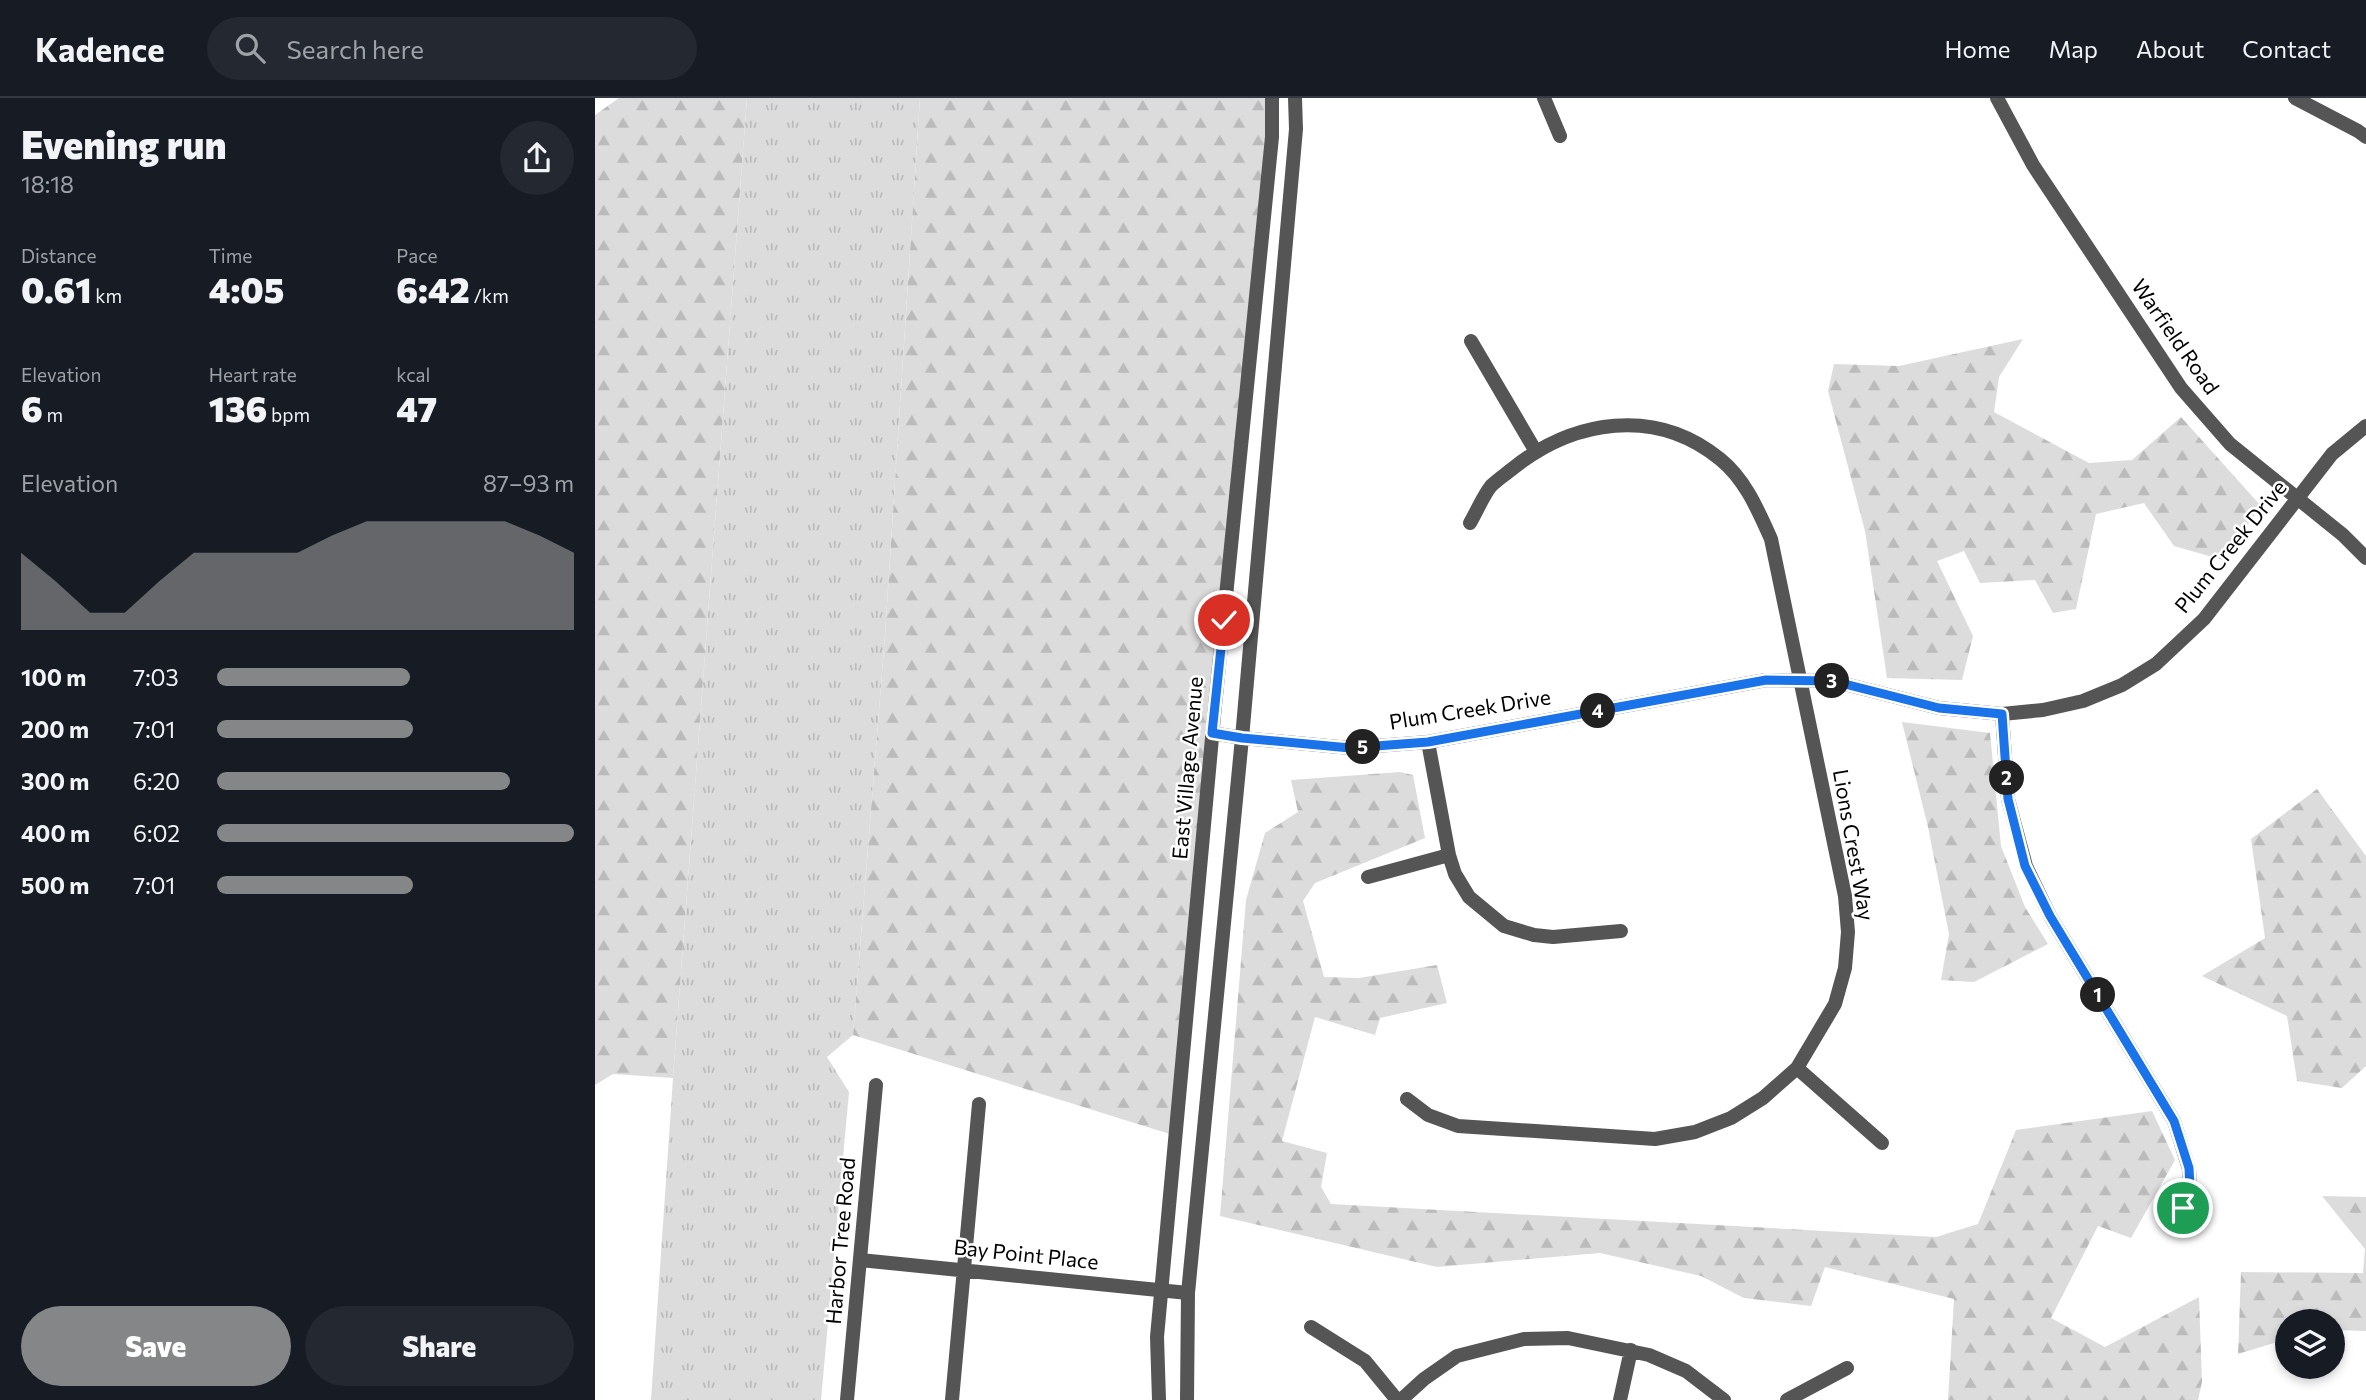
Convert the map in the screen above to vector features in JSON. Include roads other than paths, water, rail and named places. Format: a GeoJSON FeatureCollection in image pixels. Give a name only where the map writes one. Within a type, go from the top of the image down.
{"type":"FeatureCollection","features":[{"type":"Feature","properties":{"kind":"street","name":"East Village Avenue"},"geometry":{"type":"LineString","coordinates":[[1159,1400],[1157,1337],[1212,733],[1272,138],[1272,98]]}},
{"type":"Feature","properties":{"kind":"street"},"geometry":{"type":"LineString","coordinates":[[1187,1400],[1188,1293],[1242,738],[1296,129],[1294,98]]}},
{"type":"Feature","properties":{"kind":"street"},"geometry":{"type":"LineString","coordinates":[[1544,98],[1560,136]]}},
{"type":"Feature","properties":{"kind":"street","name":"Warfield Road"},"geometry":{"type":"LineString","coordinates":[[1997,98],[2033,165],[2181,388],[2230,444],[2343,535],[2366,558]]}},
{"type":"Feature","properties":{"kind":"street"},"geometry":{"type":"LineString","coordinates":[[2295,98],[2366,137]]}},
{"type":"Feature","properties":{"kind":"street"},"geometry":{"type":"LineString","coordinates":[[1471,341],[1535,450]]}},
{"type":"Feature","properties":{"kind":"street","name":"Lions Crest Way"},"geometry":{"type":"LineString","coordinates":[[1408,1099],[1428,1115],[1458,1126],[1655,1139],[1695,1132],[1731,1118],[1763,1098],[1797,1068],[1835,1004],[1845,968],[1848,932],[1845,896],[1771,539],[1753,498],[1721,460],[1701,446],[1667,431],[1644,426],[1612,425],[1587,430],[1535,450],[1492,486],[1470,523]]}},
{"type":"Feature","properties":{"kind":"street","name":"Plum Creek Drive"},"geometry":{"type":"LineString","coordinates":[[1212,733],[1350,748],[1428,742],[1766,680],[1833,681],[1939,708],[2002,714],[2043,710],[2083,701],[2122,685],[2156,664],[2204,619],[2332,453],[2366,426]]}},
{"type":"Feature","properties":{"kind":"street"},"geometry":{"type":"LineString","coordinates":[[2002,714],[2008,799],[2025,866],[2050,916],[2174,1121],[2189,1168],[2190,1187],[2183,1208]]}},
{"type":"Feature","properties":{"kind":"street"},"geometry":{"type":"LineString","coordinates":[[1428,742],[1449,855],[1455,874],[1469,897],[1504,926],[1534,935],[1553,937],[1621,932]]}},
{"type":"Feature","properties":{"kind":"street"},"geometry":{"type":"LineString","coordinates":[[1368,877],[1449,855]]}},
{"type":"Feature","properties":{"kind":"street"},"geometry":{"type":"LineString","coordinates":[[1797,1068],[1882,1143]]}},
{"type":"Feature","properties":{"kind":"street","name":"Harbor Tree Road"},"geometry":{"type":"LineString","coordinates":[[847,1400],[876,1085]]}},
{"type":"Feature","properties":{"kind":"street"},"geometry":{"type":"LineString","coordinates":[[952,1400],[979,1104]]}},
{"type":"Feature","properties":{"kind":"street","name":"Bay Point Place"},"geometry":{"type":"LineString","coordinates":[[860,1260],[1188,1293]]}},
{"type":"Feature","properties":{"kind":"street"},"geometry":{"type":"LineString","coordinates":[[1311,1327],[1365,1361],[1399,1400],[1457,1356],[1524,1339],[1568,1338],[1649,1355],[1686,1371],[1724,1400]]}},
{"type":"Feature","properties":{"kind":"street"},"geometry":{"type":"LineString","coordinates":[[1621,1400],[1630,1350]]}},
{"type":"Feature","properties":{"kind":"street"},"geometry":{"type":"LineString","coordinates":[[1787,1400],[1847,1368]]}}]}
